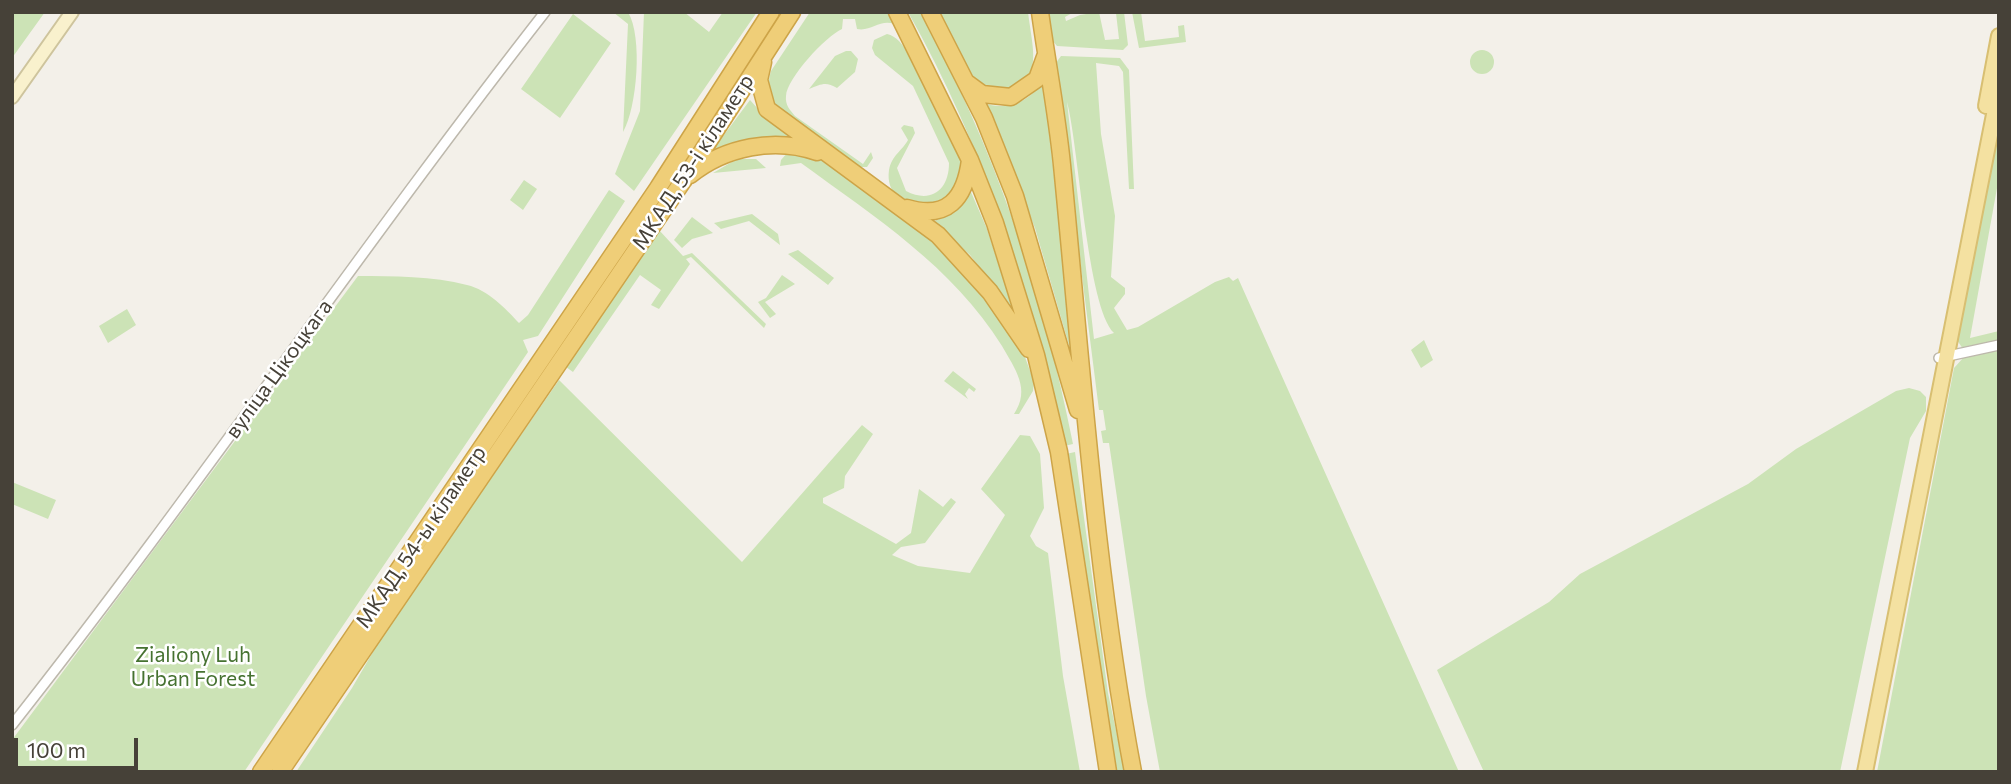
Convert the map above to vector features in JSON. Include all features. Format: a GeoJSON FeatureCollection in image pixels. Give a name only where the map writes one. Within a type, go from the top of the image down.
{"type":"FeatureCollection","features":[{"type":"Feature","properties":{"kind":"highway","name":"МКАД, 53-і кіламетр"},"geometry":{"type":"LineString","coordinates":[[586,307],[683,181],[792,12]]}},
{"type":"Feature","properties":{"kind":"highway"},"geometry":{"type":"LineString","coordinates":[[897,12],[970,160],[1008,261],[1039,366],[1059,452],[1108,772]]}},
{"type":"Feature","properties":{"kind":"highway"},"geometry":{"type":"LineString","coordinates":[[930,12],[966,83],[1015,195],[1039,270],[1087,447]]}},
{"type":"Feature","properties":{"kind":"highway"},"geometry":{"type":"LineString","coordinates":[[1040,12],[1062,161],[1087,447],[1118,692],[1133,772]]}},
{"type":"Feature","properties":{"kind":"highway","name":"МКАД, 53-і кіламетр"},"geometry":{"type":"LineString","coordinates":[[586,307],[769,15]]}},
{"type":"Feature","properties":{"kind":"highway"},"geometry":{"type":"LineString","coordinates":[[771,42],[759,80],[767,109],[902,207],[963,260],[1004,313],[1039,366]]}},
{"type":"Feature","properties":{"kind":"highway"},"geometry":{"type":"LineString","coordinates":[[966,83],[982,94],[1012,97],[1037,79],[1046,52]]}},
{"type":"Feature","properties":{"kind":"highway"},"geometry":{"type":"LineString","coordinates":[[683,181],[722,155],[770,144],[790,145],[832,158]]}},
{"type":"Feature","properties":{"kind":"highway"},"geometry":{"type":"LineString","coordinates":[[902,207],[926,213],[953,203],[963,189],[970,160]]}},
{"type":"Feature","properties":{"kind":"highway","name":"МКАД, 54-ы кіламетр"},"geometry":{"type":"LineString","coordinates":[[261,772],[586,307]]}},
{"type":"Feature","properties":{"kind":"highway","name":"МКАД, 54-ы кіламетр"},"geometry":{"type":"LineString","coordinates":[[280,772],[586,307]]}},
{"type":"Feature","properties":{"kind":"main road"},"geometry":{"type":"LineString","coordinates":[[12,97],[72,12]]}},
{"type":"Feature","properties":{"kind":"main road"},"geometry":{"type":"LineString","coordinates":[[1865,772],[1943,358],[1999,36]]}},
{"type":"Feature","properties":{"kind":"main road"},"geometry":{"type":"LineString","coordinates":[[1943,358],[1999,89]]}},
{"type":"Feature","properties":{"kind":"street","name":"вуліца Цікоцкага"},"geometry":{"type":"LineString","coordinates":[[12,725],[95,620],[342,281],[545,12]]}},
{"type":"Feature","properties":{"kind":"street"},"geometry":{"type":"LineString","coordinates":[[1943,358],[1999,345]]}},
{"type":"Feature","properties":{"kind":"green space"},"geometry":{"type":"Polygon","coordinates":[[[12,12],[45,12],[12,58],[12,12]]]}},
{"type":"Feature","properties":{"kind":"green space"},"geometry":{"type":"Polygon","coordinates":[[[613,12],[628,12],[636,38],[635,90],[623,132],[628,24],[613,12]]]}},
{"type":"Feature","properties":{"kind":"green space"},"geometry":{"type":"Polygon","coordinates":[[[644,12],[684,12],[709,32],[723,12],[757,12],[634,191],[615,174],[640,111],[644,12]]]}},
{"type":"Feature","properties":{"kind":"green space"},"geometry":{"type":"Polygon","coordinates":[[[810,12],[888,12],[894,24],[884,23],[867,29],[857,29],[855,19],[843,19],[842,29],[808,58],[793,79],[786,96],[787,105],[795,116],[863,164],[871,152],[873,158],[867,167],[858,167],[799,130],[779,112],[770,99],[768,87],[771,71],[810,12]]]}},
{"type":"Feature","properties":{"kind":"green space"},"geometry":{"type":"Polygon","coordinates":[[[908,12],[920,12],[947,63],[993,168],[1013,222],[1047,332],[1073,444],[1064,446],[1021,278],[982,169],[960,116],[908,12]]]}},
{"type":"Feature","properties":{"kind":"green space"},"geometry":{"type":"Polygon","coordinates":[[[940,12],[1028,12],[1033,54],[1029,76],[1009,89],[991,92],[974,80],[940,12]]]}},
{"type":"Feature","properties":{"kind":"green space"},"geometry":{"type":"Polygon","coordinates":[[[1048,12],[1074,12],[1065,17],[1066,21],[1080,15],[1099,12],[1105,40],[1119,39],[1116,13],[1124,12],[1128,45],[1123,50],[1057,46],[1052,40],[1048,12]]]}},
{"type":"Feature","properties":{"kind":"green space"},"geometry":{"type":"Polygon","coordinates":[[[1132,12],[1141,12],[1145,41],[1179,37],[1178,26],[1184,25],[1186,42],[1139,48],[1132,12]]]}},
{"type":"Feature","properties":{"kind":"green space"},"geometry":{"type":"Polygon","coordinates":[[[573,14],[611,43],[560,118],[521,89],[573,14]]]}},
{"type":"Feature","properties":{"kind":"green space"},"geometry":{"type":"Polygon","coordinates":[[[887,34],[904,47],[933,100],[959,157],[961,167],[958,183],[950,195],[938,203],[909,203],[898,197],[890,186],[890,165],[908,140],[901,128],[904,125],[913,127],[915,133],[897,168],[906,191],[923,196],[937,192],[946,181],[949,163],[913,86],[875,55],[872,48],[874,40],[887,34]]]}},
{"type":"Feature","properties":{"kind":"green space"},"geometry":{"type":"Polygon","coordinates":[[[1482,50],[1491,53],[1494,62],[1491,71],[1482,74],[1473,71],[1470,62],[1473,53],[1482,50]]]}},
{"type":"Feature","properties":{"kind":"green space"},"geometry":{"type":"Polygon","coordinates":[[[851,51],[858,59],[855,72],[837,88],[823,84],[809,89],[835,56],[851,51]]]}},
{"type":"Feature","properties":{"kind":"green space"},"geometry":{"type":"Polygon","coordinates":[[[1061,56],[1120,58],[1129,70],[1134,189],[1129,189],[1123,72],[1119,66],[1096,63],[1101,134],[1115,216],[1111,277],[1125,288],[1125,294],[1114,308],[1127,330],[1138,327],[1215,282],[1229,277],[1233,281],[1238,278],[1459,772],[1160,772],[1146,696],[1109,443],[1103,443],[1101,431],[1106,430],[1103,410],[1099,410],[1055,64],[1061,56]],[[1067,102],[1094,339],[1114,333],[1105,317],[1090,260],[1067,102]]]}},
{"type":"Feature","properties":{"kind":"green space"},"geometry":{"type":"Polygon","coordinates":[[[1043,75],[1075,366],[1035,228],[984,103],[1002,106],[1020,102],[1040,84],[1043,75]]]}},
{"type":"Feature","properties":{"kind":"green space"},"geometry":{"type":"Polygon","coordinates":[[[750,100],[768,120],[788,134],[787,137],[764,138],[717,151],[715,147],[750,100]]]}},
{"type":"Feature","properties":{"kind":"green space"},"geometry":{"type":"Polygon","coordinates":[[[1999,117],[1999,177],[1970,338],[1999,331],[1999,341],[1963,349],[1957,340],[1999,117]]]}},
{"type":"Feature","properties":{"kind":"green space"},"geometry":{"type":"Polygon","coordinates":[[[788,152],[823,158],[922,228],[964,266],[1013,333],[1025,357],[1034,382],[1033,391],[1019,414],[1014,414],[1021,396],[1016,371],[1002,346],[960,292],[911,245],[801,163],[780,166],[781,160],[788,152]]]}},
{"type":"Feature","properties":{"kind":"green space"},"geometry":{"type":"Polygon","coordinates":[[[737,159],[756,159],[766,168],[713,173],[737,159]]]}},
{"type":"Feature","properties":{"kind":"green space"},"geometry":{"type":"Polygon","coordinates":[[[524,180],[537,189],[523,210],[510,200],[524,180]]]}},
{"type":"Feature","properties":{"kind":"green space","name":"Zialiony Luh Urban Forest"},"geometry":{"type":"Polygon","coordinates":[[[609,190],[625,201],[538,336],[523,340],[528,352],[244,772],[12,772],[12,740],[358,276],[427,278],[475,287],[489,295],[519,323],[528,315],[609,190]]]}},
{"type":"Feature","properties":{"kind":"green space"},"geometry":{"type":"Polygon","coordinates":[[[971,192],[987,229],[1015,315],[970,255],[932,222],[953,213],[971,192]]]}},
{"type":"Feature","properties":{"kind":"green space"},"geometry":{"type":"Polygon","coordinates":[[[752,214],[778,234],[780,245],[749,221],[721,229],[714,223],[752,214]]]}},
{"type":"Feature","properties":{"kind":"green space"},"geometry":{"type":"Polygon","coordinates":[[[692,217],[713,233],[692,239],[682,248],[674,240],[692,217]]]}},
{"type":"Feature","properties":{"kind":"green space"},"geometry":{"type":"Polygon","coordinates":[[[659,230],[683,256],[692,253],[766,324],[764,328],[691,257],[686,259],[690,264],[659,309],[651,305],[661,290],[640,275],[573,372],[566,367],[659,230]]]}},
{"type":"Feature","properties":{"kind":"green space"},"geometry":{"type":"Polygon","coordinates":[[[798,250],[834,278],[828,285],[788,254],[798,250]]]}},
{"type":"Feature","properties":{"kind":"green space"},"geometry":{"type":"Polygon","coordinates":[[[782,275],[795,284],[765,302],[776,314],[770,318],[758,302],[766,298],[782,275]]]}},
{"type":"Feature","properties":{"kind":"green space"},"geometry":{"type":"Polygon","coordinates":[[[127,309],[136,325],[108,343],[99,326],[127,309]]]}},
{"type":"Feature","properties":{"kind":"green space"},"geometry":{"type":"Polygon","coordinates":[[[1424,340],[1433,360],[1421,368],[1411,350],[1424,340]]]}},
{"type":"Feature","properties":{"kind":"green space"},"geometry":{"type":"Polygon","coordinates":[[[1999,349],[1999,772],[1877,772],[1954,368],[1964,357],[1999,349]]]}},
{"type":"Feature","properties":{"kind":"green space"},"geometry":{"type":"Polygon","coordinates":[[[953,371],[976,389],[974,392],[969,388],[965,394],[968,399],[944,381],[953,371]]]}},
{"type":"Feature","properties":{"kind":"green space"},"geometry":{"type":"Polygon","coordinates":[[[559,380],[742,562],[862,425],[873,434],[845,476],[844,488],[823,498],[823,503],[896,544],[911,533],[919,489],[943,507],[951,498],[956,502],[925,543],[901,547],[892,555],[918,566],[970,573],[1005,515],[981,489],[1020,435],[1030,436],[1040,454],[1044,508],[1030,536],[1036,546],[1048,553],[1063,676],[1080,772],[296,772],[352,688],[384,633],[559,380]]]}},
{"type":"Feature","properties":{"kind":"green space"},"geometry":{"type":"Polygon","coordinates":[[[1909,388],[1920,391],[1926,397],[1926,411],[1910,438],[1840,772],[1484,772],[1437,670],[1549,602],[1580,574],[1748,484],[1796,449],[1896,391],[1909,388]]]}},
{"type":"Feature","properties":{"kind":"green space"},"geometry":{"type":"Polygon","coordinates":[[[1075,452],[1108,693],[1125,772],[1116,772],[1066,454],[1075,452]]]}},
{"type":"Feature","properties":{"kind":"green space"},"geometry":{"type":"Polygon","coordinates":[[[12,482],[56,500],[48,519],[12,504],[12,482]]]}}]}
